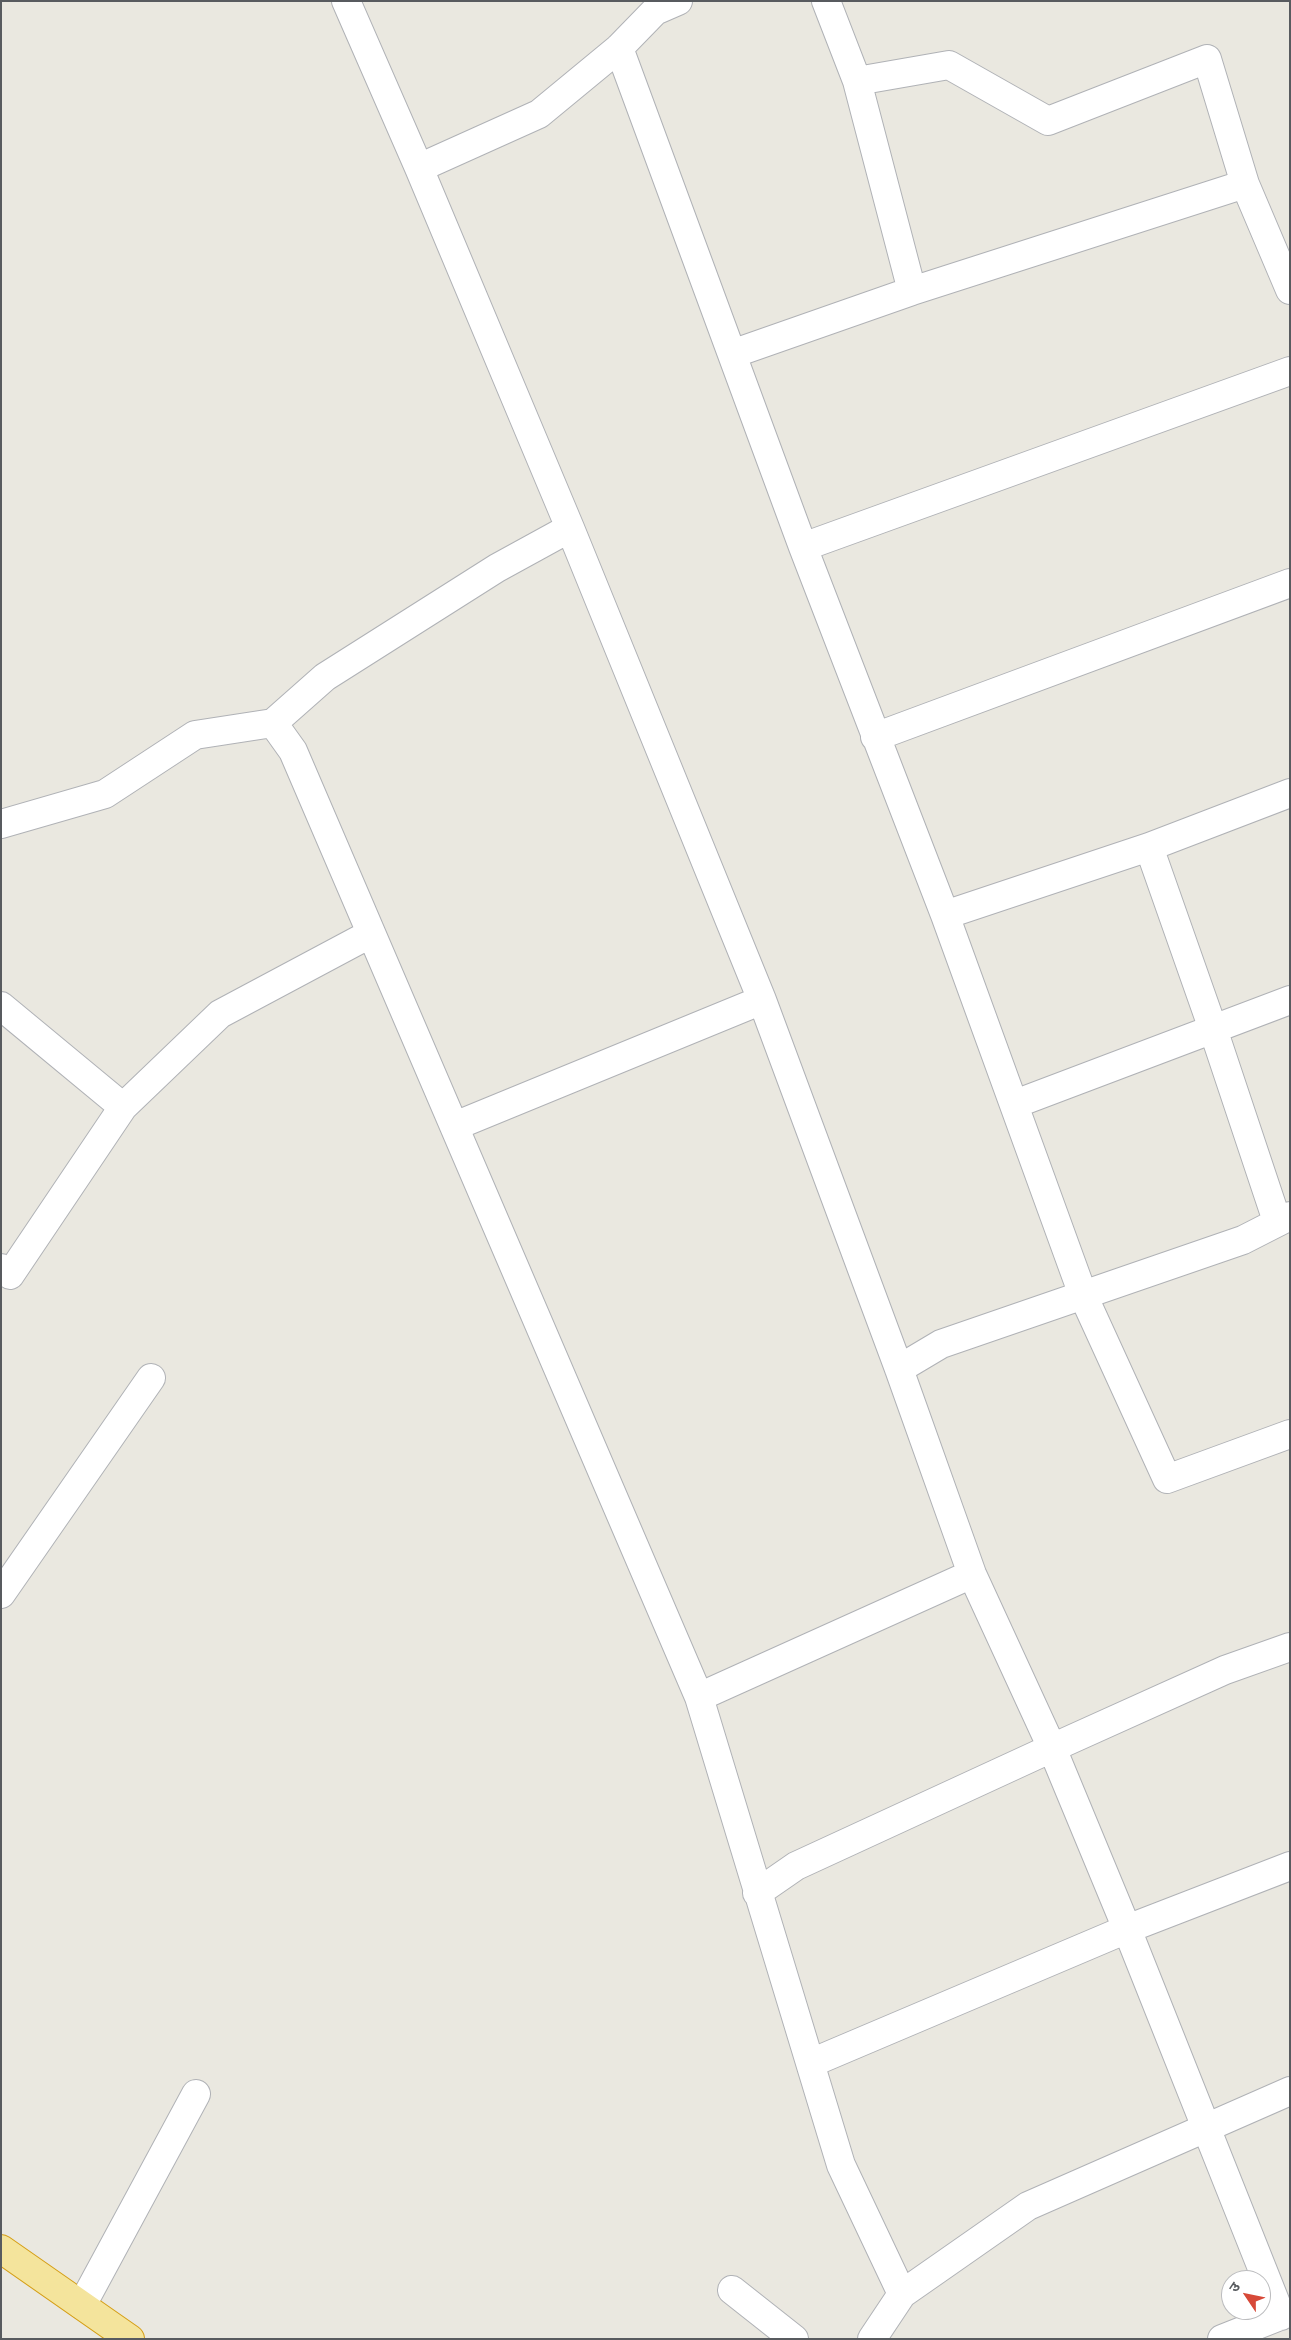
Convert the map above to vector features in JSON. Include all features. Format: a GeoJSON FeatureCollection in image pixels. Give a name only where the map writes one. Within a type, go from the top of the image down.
{"type":"FeatureCollection","features":[{"type":"Feature","properties":{"kind":"highway"},"geometry":{"type":"LineString","coordinates":[[1,2249],[130,2339]]}},
{"type":"Feature","properties":{"kind":"street"},"geometry":{"type":"LineString","coordinates":[[346,1],[419,168],[570,528],[762,1000],[899,1369],[972,1574],[1052,1748],[1127,1929],[1204,2127],[1285,2314],[1222,2339]]}},
{"type":"Feature","properties":{"kind":"street"},"geometry":{"type":"LineString","coordinates":[[419,168],[539,114],[619,48],[655,12],[678,1]]}},
{"type":"Feature","properties":{"kind":"street"},"geometry":{"type":"LineString","coordinates":[[826,1],[857,81],[912,291]]}},
{"type":"Feature","properties":{"kind":"street"},"geometry":{"type":"LineString","coordinates":[[619,48],[803,547],[945,915],[1083,1295],[1167,1479],[1290,1434]]}},
{"type":"Feature","properties":{"kind":"street"},"geometry":{"type":"LineString","coordinates":[[857,81],[949,65],[1048,121],[1207,59],[1245,184],[1290,290]]}},
{"type":"Feature","properties":{"kind":"street"},"geometry":{"type":"LineString","coordinates":[[732,354],[912,291],[1245,184]]}},
{"type":"Feature","properties":{"kind":"street"},"geometry":{"type":"LineString","coordinates":[[803,547],[1290,371]]}},
{"type":"Feature","properties":{"kind":"street"},"geometry":{"type":"LineString","coordinates":[[1,824],[105,794],[194,735],[273,723],[325,677],[497,568],[570,528]]}},
{"type":"Feature","properties":{"kind":"street"},"geometry":{"type":"LineString","coordinates":[[876,738],[1290,583]]}},
{"type":"Feature","properties":{"kind":"street"},"geometry":{"type":"LineString","coordinates":[[273,723],[293,751],[699,1697],[841,2165],[902,2294]]}},
{"type":"Feature","properties":{"kind":"street"},"geometry":{"type":"LineString","coordinates":[[945,915],[1149,848],[1290,793]]}},
{"type":"Feature","properties":{"kind":"street"},"geometry":{"type":"LineString","coordinates":[[899,1369],[941,1344],[1243,1240],[1284,1219],[1213,1029],[1149,848]]}},
{"type":"Feature","properties":{"kind":"street"},"geometry":{"type":"LineString","coordinates":[[4,1276],[123,1107],[220,1014],[370,934]]}},
{"type":"Feature","properties":{"kind":"street"},"geometry":{"type":"LineString","coordinates":[[455,1126],[762,1000]]}},
{"type":"Feature","properties":{"kind":"street"},"geometry":{"type":"LineString","coordinates":[[1015,1104],[1290,1000]]}},
{"type":"Feature","properties":{"kind":"street"},"geometry":{"type":"LineString","coordinates":[[1,1006],[123,1107]]}},
{"type":"Feature","properties":{"kind":"street"},"geometry":{"type":"LineString","coordinates":[[1,1594],[152,1378]]}},
{"type":"Feature","properties":{"kind":"street"},"geometry":{"type":"LineString","coordinates":[[699,1697],[972,1574]]}},
{"type":"Feature","properties":{"kind":"street"},"geometry":{"type":"LineString","coordinates":[[758,1892],[796,1866],[1052,1748],[1225,1670],[1290,1647]]}},
{"type":"Feature","properties":{"kind":"street"},"geometry":{"type":"LineString","coordinates":[[811,2063],[1127,1929],[1290,1866]]}},
{"type":"Feature","properties":{"kind":"street"},"geometry":{"type":"LineString","coordinates":[[872,2339],[902,2294],[1028,2206],[1290,2090]]}},
{"type":"Feature","properties":{"kind":"street"},"geometry":{"type":"LineString","coordinates":[[82,2305],[196,2094]]}},
{"type":"Feature","properties":{"kind":"street"},"geometry":{"type":"LineString","coordinates":[[732,2290],[794,2339]]}}]}
